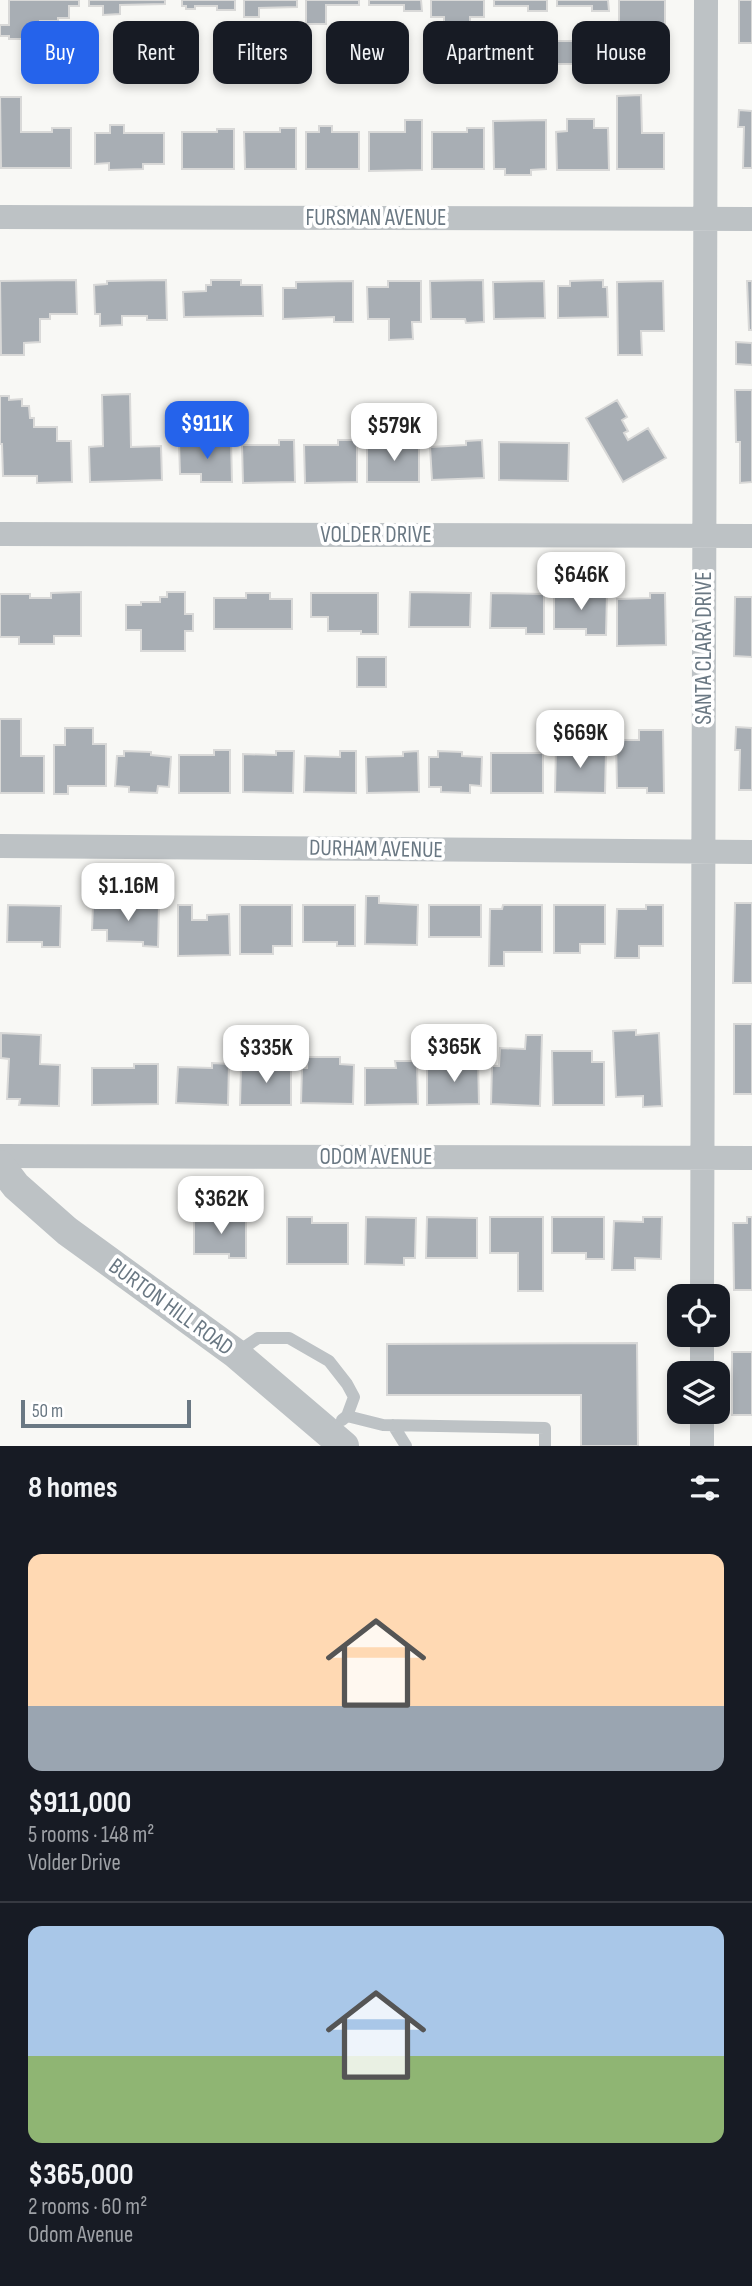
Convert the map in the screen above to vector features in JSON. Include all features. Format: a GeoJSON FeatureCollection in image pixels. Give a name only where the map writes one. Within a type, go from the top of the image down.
{"type":"FeatureCollection","features":[{"type":"Feature","properties":{"kind":"street","name":"SANTA CLARA DRIVE"},"geometry":{"type":"LineString","coordinates":[[702,1284],[706,0]]}},
{"type":"Feature","properties":{"kind":"street","name":"FURSMAN AVENUE"},"geometry":{"type":"LineString","coordinates":[[0,216],[752,219]]}},
{"type":"Feature","properties":{"kind":"street","name":"VOLDER DRIVE"},"geometry":{"type":"LineString","coordinates":[[0,534],[752,536]]}},
{"type":"Feature","properties":{"kind":"street","name":"DURHAM AVENUE"},"geometry":{"type":"LineString","coordinates":[[0,846],[752,852]]}},
{"type":"Feature","properties":{"kind":"street","name":"ODOM AVENUE"},"geometry":{"type":"LineString","coordinates":[[0,1156],[752,1158]]}},
{"type":"Feature","properties":{"kind":"street","name":"BURTON HILL ROAD"},"geometry":{"type":"LineString","coordinates":[[0,1165],[16,1186],[67,1231],[340,1431]]}},
{"type":"Feature","properties":{"kind":"street"},"geometry":{"type":"LineString","coordinates":[[702,1424],[702,1446]]}},
{"type":"Feature","properties":{"kind":"lane"},"geometry":{"type":"LineString","coordinates":[[236,1353],[258,1338],[289,1338],[328,1361],[354,1397],[340,1431]]}},
{"type":"Feature","properties":{"kind":"lane"},"geometry":{"type":"LineString","coordinates":[[340,1431],[383,1425],[545,1428],[545,1446]]}},
{"type":"Feature","properties":{"kind":"lane"},"geometry":{"type":"LineString","coordinates":[[393,1425],[406,1446]]}},
{"type":"Feature","properties":{"kind":"building"},"geometry":{"type":"Polygon","coordinates":[[[9,0],[79,0],[79,6],[69,6],[69,18],[58,18],[58,21],[21,21],[21,39],[0,36],[0,25],[9,25],[9,0]]]}},
{"type":"Feature","properties":{"kind":"building"},"geometry":{"type":"Polygon","coordinates":[[[89,0],[165,0],[165,4],[120,5],[120,14],[103,15],[103,6],[89,6],[89,0]]]}},
{"type":"Feature","properties":{"kind":"building"},"geometry":{"type":"Polygon","coordinates":[[[182,0],[235,0],[235,10],[217,10],[217,6],[195,6],[195,9],[186,9],[186,6],[182,6],[182,0]]]}},
{"type":"Feature","properties":{"kind":"building"},"geometry":{"type":"Polygon","coordinates":[[[244,0],[297,0],[297,7],[259,8],[259,17],[244,17],[244,0]]]}},
{"type":"Feature","properties":{"kind":"building"},"geometry":{"type":"Polygon","coordinates":[[[306,0],[359,0],[359,5],[326,5],[326,24],[306,21],[306,0]]]}},
{"type":"Feature","properties":{"kind":"building"},"geometry":{"type":"Polygon","coordinates":[[[369,0],[421,0],[422,11],[404,11],[404,5],[369,5],[369,0]]]}},
{"type":"Feature","properties":{"kind":"building"},"geometry":{"type":"Polygon","coordinates":[[[431,0],[484,0],[484,17],[470,17],[470,21],[444,21],[444,17],[431,17],[431,0]]]}},
{"type":"Feature","properties":{"kind":"building"},"geometry":{"type":"Polygon","coordinates":[[[494,0],[547,0],[547,11],[528,11],[528,6],[494,6],[494,0]]]}},
{"type":"Feature","properties":{"kind":"building"},"geometry":{"type":"Polygon","coordinates":[[[557,0],[608,0],[609,11],[592,11],[592,6],[557,6],[557,0]]]}},
{"type":"Feature","properties":{"kind":"building"},"geometry":{"type":"Polygon","coordinates":[[[619,0],[665,0],[665,21],[619,21],[619,0]]]}},
{"type":"Feature","properties":{"kind":"building"},"geometry":{"type":"Polygon","coordinates":[[[739,0],[752,0],[752,43],[739,43],[739,0]]]}},
{"type":"Feature","properties":{"kind":"building"},"geometry":{"type":"Polygon","coordinates":[[[558,41],[572,41],[572,64],[558,64],[558,41]]]}},
{"type":"Feature","properties":{"kind":"building"},"geometry":{"type":"Polygon","coordinates":[[[641,95],[642,133],[664,133],[664,169],[617,169],[617,96],[641,95]]]}},
{"type":"Feature","properties":{"kind":"building"},"geometry":{"type":"Polygon","coordinates":[[[0,97],[21,97],[21,132],[52,132],[52,128],[71,128],[71,168],[1,168],[0,97]]]}},
{"type":"Feature","properties":{"kind":"building"},"geometry":{"type":"Polygon","coordinates":[[[739,110],[752,111],[752,168],[743,168],[744,127],[738,127],[739,110]]]}},
{"type":"Feature","properties":{"kind":"building"},"geometry":{"type":"Polygon","coordinates":[[[567,119],[594,119],[594,128],[608,128],[609,170],[557,170],[556,132],[567,131],[567,119]]]}},
{"type":"Feature","properties":{"kind":"building"},"geometry":{"type":"Polygon","coordinates":[[[405,120],[422,120],[422,170],[369,171],[369,132],[405,132],[405,120]]]}},
{"type":"Feature","properties":{"kind":"building"},"geometry":{"type":"Polygon","coordinates":[[[546,120],[546,169],[531,170],[531,175],[505,175],[505,169],[494,169],[493,121],[546,120]]]}},
{"type":"Feature","properties":{"kind":"building"},"geometry":{"type":"Polygon","coordinates":[[[110,125],[124,125],[124,133],[164,133],[164,164],[143,164],[143,169],[109,170],[109,163],[95,164],[95,133],[110,133],[110,125]]]}},
{"type":"Feature","properties":{"kind":"building"},"geometry":{"type":"Polygon","coordinates":[[[319,126],[332,126],[332,132],[359,132],[359,169],[306,169],[306,132],[319,132],[319,126]]]}},
{"type":"Feature","properties":{"kind":"building"},"geometry":{"type":"Polygon","coordinates":[[[280,128],[296,128],[296,169],[245,169],[244,132],[280,132],[280,128]]]}},
{"type":"Feature","properties":{"kind":"building"},"geometry":{"type":"Polygon","coordinates":[[[467,128],[484,128],[484,169],[432,169],[432,132],[467,132],[467,128]]]}},
{"type":"Feature","properties":{"kind":"building"},"geometry":{"type":"Polygon","coordinates":[[[217,129],[234,129],[234,169],[182,169],[182,132],[217,132],[217,129]]]}},
{"type":"Feature","properties":{"kind":"building"},"geometry":{"type":"Polygon","coordinates":[[[76,280],[77,314],[50,314],[50,319],[40,319],[40,342],[24,343],[24,355],[1,355],[0,281],[76,280]]]}},
{"type":"Feature","properties":{"kind":"building"},"geometry":{"type":"Polygon","coordinates":[[[166,280],[167,320],[147,320],[147,316],[122,316],[122,325],[100,326],[100,314],[95,314],[94,285],[107,284],[107,281],[166,280]]]}},
{"type":"Feature","properties":{"kind":"building"},"geometry":{"type":"Polygon","coordinates":[[[211,280],[241,280],[241,285],[262,285],[263,316],[184,317],[183,292],[206,291],[206,285],[211,285],[211,280]]]}},
{"type":"Feature","properties":{"kind":"building"},"geometry":{"type":"Polygon","coordinates":[[[483,280],[484,322],[431,319],[430,281],[483,280]]]}},
{"type":"Feature","properties":{"kind":"building"},"geometry":{"type":"Polygon","coordinates":[[[603,280],[603,287],[607,287],[608,317],[558,318],[558,286],[570,286],[570,281],[603,280]]]}},
{"type":"Feature","properties":{"kind":"building"},"geometry":{"type":"Polygon","coordinates":[[[353,281],[353,322],[334,322],[334,317],[283,319],[283,288],[296,288],[296,282],[353,281]]]}},
{"type":"Feature","properties":{"kind":"building"},"geometry":{"type":"Polygon","coordinates":[[[388,281],[421,281],[421,322],[412,322],[413,339],[389,340],[389,319],[368,319],[367,287],[388,287],[388,281]]]}},
{"type":"Feature","properties":{"kind":"building"},"geometry":{"type":"Polygon","coordinates":[[[544,281],[545,318],[494,319],[493,282],[544,281]]]}},
{"type":"Feature","properties":{"kind":"building"},"geometry":{"type":"Polygon","coordinates":[[[663,281],[664,331],[641,331],[642,355],[618,355],[617,282],[663,281]]]}},
{"type":"Feature","properties":{"kind":"building"},"geometry":{"type":"Polygon","coordinates":[[[747,281],[752,281],[752,330],[749,330],[747,281]]]}},
{"type":"Feature","properties":{"kind":"building"},"geometry":{"type":"Polygon","coordinates":[[[736,342],[752,343],[752,365],[736,364],[736,342]]]}},
{"type":"Feature","properties":{"kind":"building"},"geometry":{"type":"Polygon","coordinates":[[[735,390],[752,390],[752,482],[740,483],[740,442],[736,442],[735,390]]]}},
{"type":"Feature","properties":{"kind":"building"},"geometry":{"type":"Polygon","coordinates":[[[130,394],[131,447],[161,446],[162,480],[90,482],[89,447],[103,446],[102,395],[130,394]]]}},
{"type":"Feature","properties":{"kind":"building"},"geometry":{"type":"Polygon","coordinates":[[[0,396],[9,396],[9,400],[22,399],[22,406],[29,406],[34,427],[57,427],[57,441],[71,441],[72,482],[37,483],[37,476],[3,476],[0,396]]]}},
{"type":"Feature","properties":{"kind":"building"},"geometry":{"type":"Polygon","coordinates":[[[617,400],[627,417],[622,420],[628,431],[624,433],[628,440],[648,428],[666,458],[623,482],[586,418],[617,400]]]}},
{"type":"Feature","properties":{"kind":"building"},"geometry":{"type":"Polygon","coordinates":[[[231,439],[232,482],[201,482],[201,474],[180,474],[179,443],[216,443],[216,440],[231,439]]]}},
{"type":"Feature","properties":{"kind":"building"},"geometry":{"type":"Polygon","coordinates":[[[279,440],[294,440],[295,482],[243,483],[242,445],[279,445],[279,440]]]}},
{"type":"Feature","properties":{"kind":"building"},"geometry":{"type":"Polygon","coordinates":[[[338,440],[357,440],[357,482],[305,483],[304,445],[338,445],[338,440]]]}},
{"type":"Feature","properties":{"kind":"building"},"geometry":{"type":"Polygon","coordinates":[[[482,440],[484,478],[432,480],[430,447],[466,445],[466,441],[482,440]]]}},
{"type":"Feature","properties":{"kind":"building"},"geometry":{"type":"Polygon","coordinates":[[[403,441],[419,441],[419,482],[367,482],[367,446],[403,446],[403,441]]]}},
{"type":"Feature","properties":{"kind":"building"},"geometry":{"type":"Polygon","coordinates":[[[499,442],[569,443],[568,481],[499,480],[499,442]]]}},
{"type":"Feature","properties":{"kind":"building"},"geometry":{"type":"Polygon","coordinates":[[[81,592],[81,636],[54,636],[54,644],[19,644],[19,637],[0,637],[0,594],[30,594],[30,598],[51,598],[51,593],[81,592]]]}},
{"type":"Feature","properties":{"kind":"building"},"geometry":{"type":"Polygon","coordinates":[[[167,592],[185,592],[185,614],[193,614],[193,631],[185,631],[185,651],[141,651],[141,630],[126,630],[126,605],[160,602],[160,597],[167,597],[167,592]]]}},
{"type":"Feature","properties":{"kind":"building"},"geometry":{"type":"Polygon","coordinates":[[[410,592],[471,593],[470,627],[409,627],[410,592]]]}},
{"type":"Feature","properties":{"kind":"building"},"geometry":{"type":"Polygon","coordinates":[[[246,593],[270,593],[270,599],[292,599],[292,629],[214,629],[214,598],[246,598],[246,593]]]}},
{"type":"Feature","properties":{"kind":"building"},"geometry":{"type":"Polygon","coordinates":[[[311,593],[378,593],[378,634],[328,631],[328,617],[311,617],[311,593]]]}},
{"type":"Feature","properties":{"kind":"building"},"geometry":{"type":"Polygon","coordinates":[[[491,593],[544,594],[544,634],[526,634],[526,628],[490,628],[491,593]]]}},
{"type":"Feature","properties":{"kind":"building"},"geometry":{"type":"Polygon","coordinates":[[[554,593],[607,593],[606,635],[586,635],[586,629],[554,629],[554,593]]]}},
{"type":"Feature","properties":{"kind":"building"},"geometry":{"type":"Polygon","coordinates":[[[650,593],[665,593],[666,645],[617,646],[617,599],[650,598],[650,593]]]}},
{"type":"Feature","properties":{"kind":"building"},"geometry":{"type":"Polygon","coordinates":[[[735,597],[752,597],[752,657],[734,656],[735,597]]]}},
{"type":"Feature","properties":{"kind":"building"},"geometry":{"type":"Polygon","coordinates":[[[357,657],[386,657],[386,687],[357,687],[357,657]]]}},
{"type":"Feature","properties":{"kind":"building"},"geometry":{"type":"Polygon","coordinates":[[[0,719],[21,719],[21,756],[44,756],[44,793],[0,793],[0,719]]]}},
{"type":"Feature","properties":{"kind":"building"},"geometry":{"type":"Polygon","coordinates":[[[736,727],[752,728],[752,790],[739,790],[740,750],[735,750],[736,727]]]}},
{"type":"Feature","properties":{"kind":"building"},"geometry":{"type":"Polygon","coordinates":[[[65,728],[93,728],[93,744],[106,744],[106,786],[68,786],[68,794],[54,794],[54,745],[65,745],[65,728]]]}},
{"type":"Feature","properties":{"kind":"building"},"geometry":{"type":"Polygon","coordinates":[[[639,730],[663,730],[664,793],[647,793],[647,788],[617,788],[616,740],[639,740],[639,730]]]}},
{"type":"Feature","properties":{"kind":"building"},"geometry":{"type":"Polygon","coordinates":[[[556,746],[589,747],[589,752],[606,752],[605,793],[555,792],[556,746]]]}},
{"type":"Feature","properties":{"kind":"building"},"geometry":{"type":"Polygon","coordinates":[[[214,750],[230,750],[230,793],[179,793],[179,755],[214,755],[214,750]]]}},
{"type":"Feature","properties":{"kind":"building"},"geometry":{"type":"Polygon","coordinates":[[[124,751],[151,752],[151,755],[171,757],[169,787],[158,786],[157,793],[129,792],[129,787],[115,786],[117,756],[124,756],[124,751]]]}},
{"type":"Feature","properties":{"kind":"building"},"geometry":{"type":"Polygon","coordinates":[[[276,751],[294,751],[293,793],[243,792],[243,754],[276,755],[276,751]]]}},
{"type":"Feature","properties":{"kind":"building"},"geometry":{"type":"Polygon","coordinates":[[[340,751],[356,751],[356,793],[304,792],[305,756],[340,757],[340,751]]]}},
{"type":"Feature","properties":{"kind":"building"},"geometry":{"type":"Polygon","coordinates":[[[418,751],[419,792],[367,793],[366,757],[403,756],[403,752],[418,751]]]}},
{"type":"Feature","properties":{"kind":"building"},"geometry":{"type":"Polygon","coordinates":[[[438,751],[462,752],[462,756],[482,757],[481,786],[470,785],[470,793],[441,792],[441,787],[429,787],[429,757],[438,757],[438,751]]]}},
{"type":"Feature","properties":{"kind":"building"},"geometry":{"type":"Polygon","coordinates":[[[491,753],[543,753],[543,793],[491,793],[491,753]]]}},
{"type":"Feature","properties":{"kind":"building"},"geometry":{"type":"Polygon","coordinates":[[[366,896],[379,896],[379,903],[418,905],[417,945],[365,944],[366,896]]]}},
{"type":"Feature","properties":{"kind":"building"},"geometry":{"type":"Polygon","coordinates":[[[735,903],[752,903],[752,983],[733,983],[735,903]]]}},
{"type":"Feature","properties":{"kind":"building"},"geometry":{"type":"Polygon","coordinates":[[[93,904],[159,905],[158,947],[143,946],[143,942],[107,941],[107,930],[92,930],[93,904]]]}},
{"type":"Feature","properties":{"kind":"building"},"geometry":{"type":"Polygon","coordinates":[[[8,905],[61,906],[60,947],[42,947],[42,942],[7,942],[8,905]]]}},
{"type":"Feature","properties":{"kind":"building"},"geometry":{"type":"Polygon","coordinates":[[[178,905],[192,905],[192,920],[207,920],[207,915],[229,914],[230,955],[178,956],[178,905]]]}},
{"type":"Feature","properties":{"kind":"building"},"geometry":{"type":"Polygon","coordinates":[[[240,905],[292,905],[292,946],[273,946],[273,954],[240,954],[240,905]]]}},
{"type":"Feature","properties":{"kind":"building"},"geometry":{"type":"Polygon","coordinates":[[[303,905],[355,905],[355,946],[337,946],[337,942],[303,942],[303,905]]]}},
{"type":"Feature","properties":{"kind":"building"},"geometry":{"type":"Polygon","coordinates":[[[429,905],[481,905],[481,937],[429,937],[429,905]]]}},
{"type":"Feature","properties":{"kind":"building"},"geometry":{"type":"Polygon","coordinates":[[[503,905],[542,905],[542,952],[504,952],[504,966],[489,966],[490,909],[502,909],[503,905]]]}},
{"type":"Feature","properties":{"kind":"building"},"geometry":{"type":"Polygon","coordinates":[[[554,905],[605,905],[605,944],[580,944],[580,953],[554,953],[554,905]]]}},
{"type":"Feature","properties":{"kind":"building"},"geometry":{"type":"Polygon","coordinates":[[[646,905],[663,905],[663,946],[639,946],[639,958],[615,958],[617,909],[646,909],[646,905]]]}},
{"type":"Feature","properties":{"kind":"building"},"geometry":{"type":"Polygon","coordinates":[[[734,1024],[752,1024],[752,1094],[734,1094],[734,1024]]]}},
{"type":"Feature","properties":{"kind":"building"},"geometry":{"type":"Polygon","coordinates":[[[636,1030],[636,1035],[659,1033],[662,1106],[643,1107],[643,1096],[616,1097],[613,1031],[636,1030]]]}},
{"type":"Feature","properties":{"kind":"building"},"geometry":{"type":"Polygon","coordinates":[[[1,1033],[41,1035],[40,1064],[60,1065],[59,1106],[19,1105],[20,1099],[7,1099],[9,1059],[1,1058],[1,1033]]]}},
{"type":"Feature","properties":{"kind":"building"},"geometry":{"type":"Polygon","coordinates":[[[526,1035],[542,1035],[540,1106],[491,1104],[492,1066],[499,1066],[500,1048],[525,1049],[526,1035]]]}},
{"type":"Feature","properties":{"kind":"building"},"geometry":{"type":"Polygon","coordinates":[[[552,1051],[592,1051],[592,1062],[604,1062],[604,1105],[553,1105],[552,1051]]]}},
{"type":"Feature","properties":{"kind":"building"},"geometry":{"type":"Polygon","coordinates":[[[307,1057],[340,1057],[340,1064],[354,1065],[353,1104],[301,1103],[302,1068],[307,1068],[307,1057]]]}},
{"type":"Feature","properties":{"kind":"building"},"geometry":{"type":"Polygon","coordinates":[[[461,1058],[478,1058],[479,1104],[427,1105],[427,1068],[461,1068],[461,1058]]]}},
{"type":"Feature","properties":{"kind":"building"},"geometry":{"type":"Polygon","coordinates":[[[395,1061],[417,1061],[418,1104],[365,1105],[365,1068],[396,1068],[395,1061]]]}},
{"type":"Feature","properties":{"kind":"building"},"geometry":{"type":"Polygon","coordinates":[[[212,1063],[229,1064],[228,1105],[176,1103],[178,1067],[212,1068],[212,1063]]]}},
{"type":"Feature","properties":{"kind":"building"},"geometry":{"type":"Polygon","coordinates":[[[274,1063],[291,1064],[291,1105],[240,1105],[241,1067],[274,1067],[274,1063]]]}},
{"type":"Feature","properties":{"kind":"building"},"geometry":{"type":"Polygon","coordinates":[[[134,1064],[158,1064],[158,1104],[92,1105],[92,1068],[134,1068],[134,1064]]]}},
{"type":"Feature","properties":{"kind":"building"},"geometry":{"type":"Polygon","coordinates":[[[194,1217],[246,1217],[246,1258],[229,1258],[229,1254],[194,1254],[194,1217]]]}},
{"type":"Feature","properties":{"kind":"building"},"geometry":{"type":"Polygon","coordinates":[[[287,1217],[312,1217],[312,1223],[348,1223],[348,1264],[287,1264],[287,1217]]]}},
{"type":"Feature","properties":{"kind":"building"},"geometry":{"type":"Polygon","coordinates":[[[366,1217],[416,1218],[415,1258],[404,1258],[404,1265],[365,1264],[366,1217]]]}},
{"type":"Feature","properties":{"kind":"building"},"geometry":{"type":"Polygon","coordinates":[[[427,1217],[477,1218],[477,1258],[426,1258],[427,1217]]]}},
{"type":"Feature","properties":{"kind":"building"},"geometry":{"type":"Polygon","coordinates":[[[490,1217],[543,1217],[543,1291],[518,1291],[518,1253],[490,1253],[490,1217]]]}},
{"type":"Feature","properties":{"kind":"building"},"geometry":{"type":"Polygon","coordinates":[[[552,1217],[604,1217],[604,1259],[586,1259],[586,1253],[552,1253],[552,1217]]]}},
{"type":"Feature","properties":{"kind":"building"},"geometry":{"type":"Polygon","coordinates":[[[643,1217],[662,1217],[661,1259],[635,1258],[635,1270],[612,1270],[614,1221],[643,1222],[643,1217]]]}},
{"type":"Feature","properties":{"kind":"building"},"geometry":{"type":"Polygon","coordinates":[[[747,1217],[752,1217],[752,1290],[734,1290],[733,1223],[747,1223],[747,1217]]]}},
{"type":"Feature","properties":{"kind":"building"},"geometry":{"type":"Polygon","coordinates":[[[637,1343],[638,1446],[581,1446],[581,1395],[387,1395],[387,1344],[637,1343]]]}},
{"type":"Feature","properties":{"kind":"building"},"geometry":{"type":"Polygon","coordinates":[[[732,1352],[752,1352],[752,1415],[732,1415],[732,1352]]]}}]}
